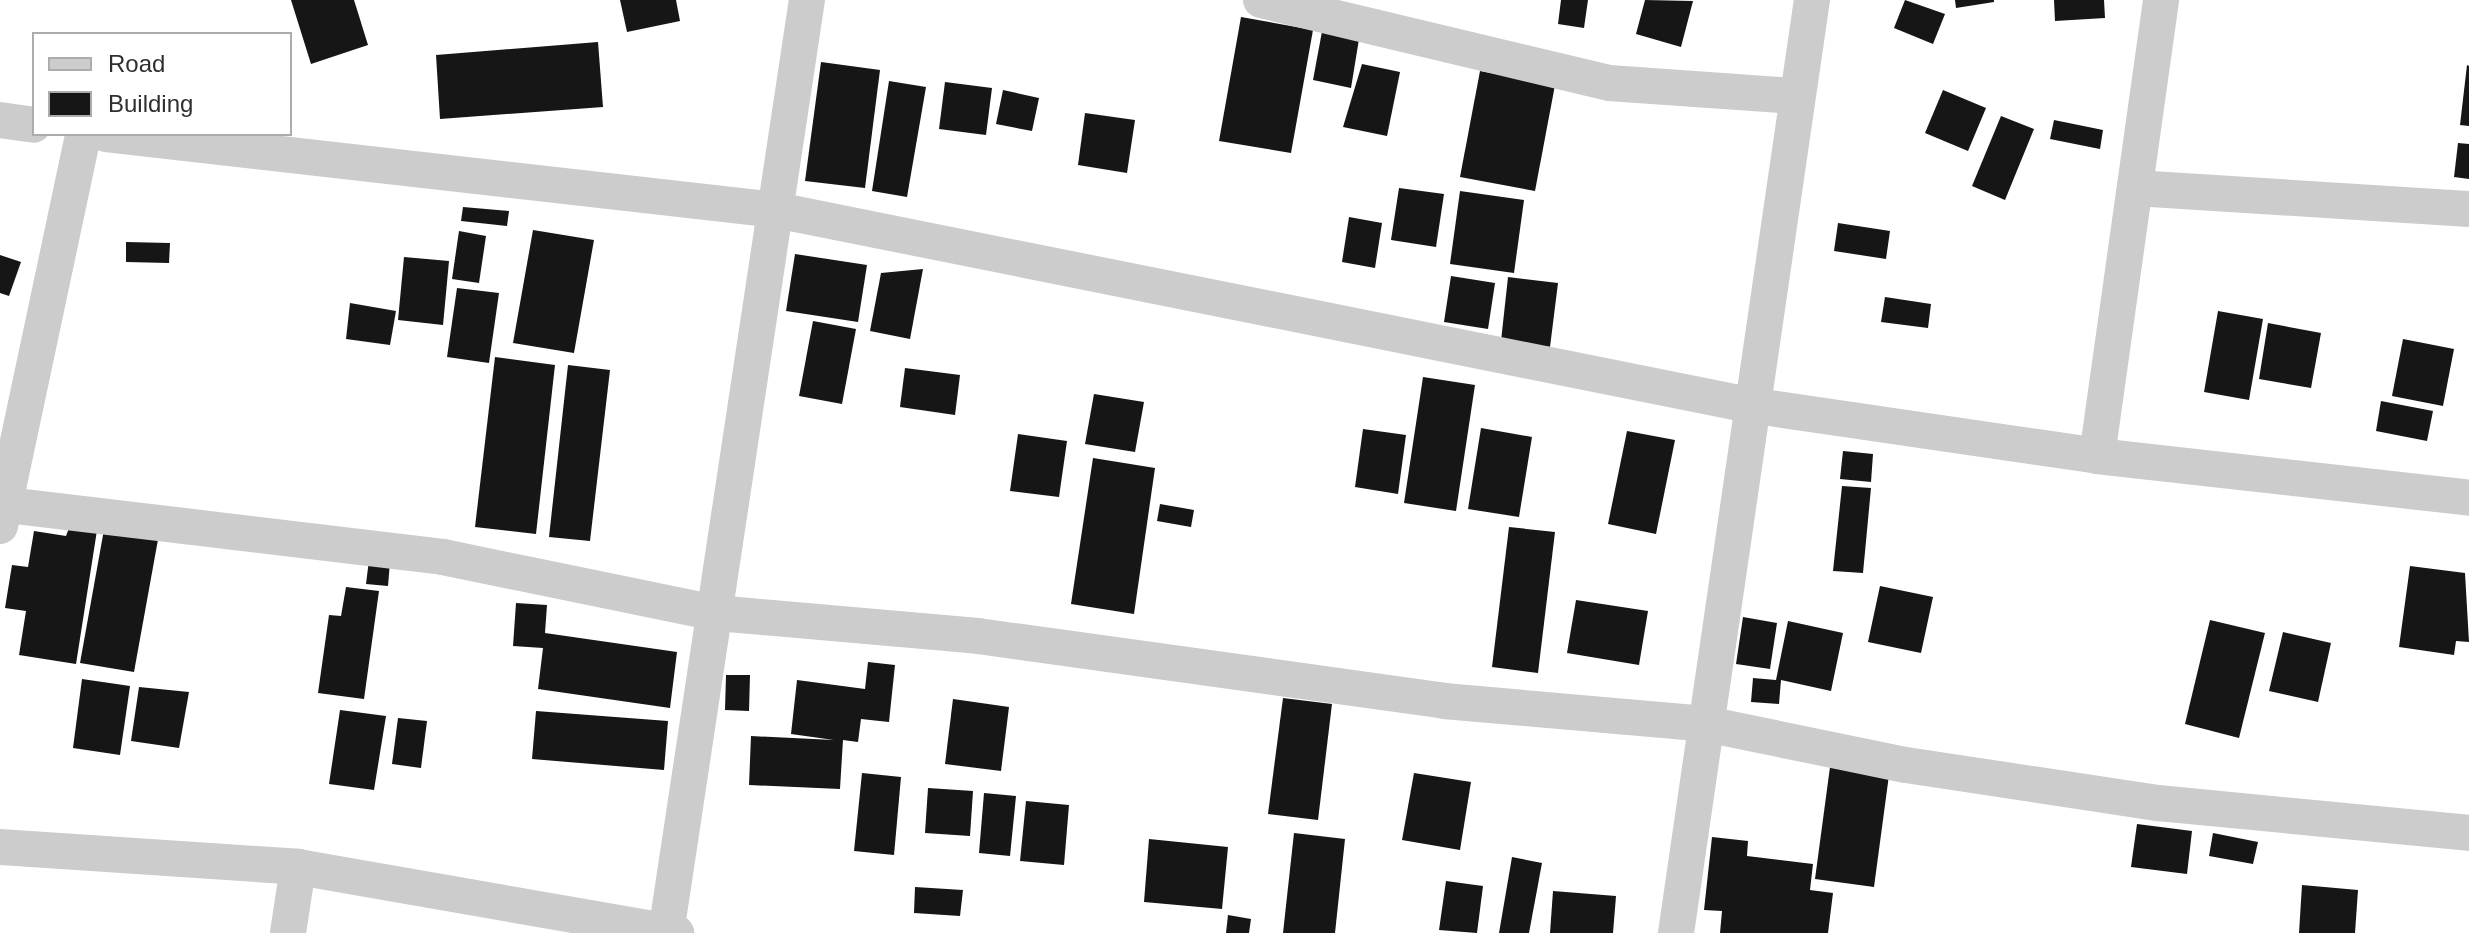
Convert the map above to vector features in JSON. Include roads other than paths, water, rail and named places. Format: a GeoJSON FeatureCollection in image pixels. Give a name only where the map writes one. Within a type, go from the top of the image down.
{"type":"FeatureCollection","features":[{"type":"Feature","properties":{"kind":"street"},"geometry":{"type":"LineString","coordinates":[[666,932],[807,0]]}},
{"type":"Feature","properties":{"kind":"street"},"geometry":{"type":"LineString","coordinates":[[1261,0],[1609,83],[1797,96]]}},
{"type":"Feature","properties":{"kind":"street"},"geometry":{"type":"LineString","coordinates":[[1676,933],[1749,405],[1812,0]]}},
{"type":"Feature","properties":{"kind":"street"},"geometry":{"type":"LineString","coordinates":[[2097,456],[2161,0]]}},
{"type":"Feature","properties":{"kind":"street"},"geometry":{"type":"LineString","coordinates":[[0,120],[32,125]]}},
{"type":"Feature","properties":{"kind":"street"},"geometry":{"type":"LineString","coordinates":[[83,136],[2,511],[443,557],[716,613],[978,636],[1444,701],[1706,724],[1906,765],[2158,803],[2469,833]]}},
{"type":"Feature","properties":{"kind":"street"},"geometry":{"type":"LineString","coordinates":[[124,136],[776,210],[1749,405],[2097,456],[2469,498]]}},
{"type":"Feature","properties":{"kind":"street"},"geometry":{"type":"LineString","coordinates":[[2135,188],[2469,209]]}},
{"type":"Feature","properties":{"kind":"street"},"geometry":{"type":"LineString","coordinates":[[0,847],[298,867],[676,933]]}},
{"type":"Feature","properties":{"kind":"street"},"geometry":{"type":"LineString","coordinates":[[288,933],[298,867]]}}]}
